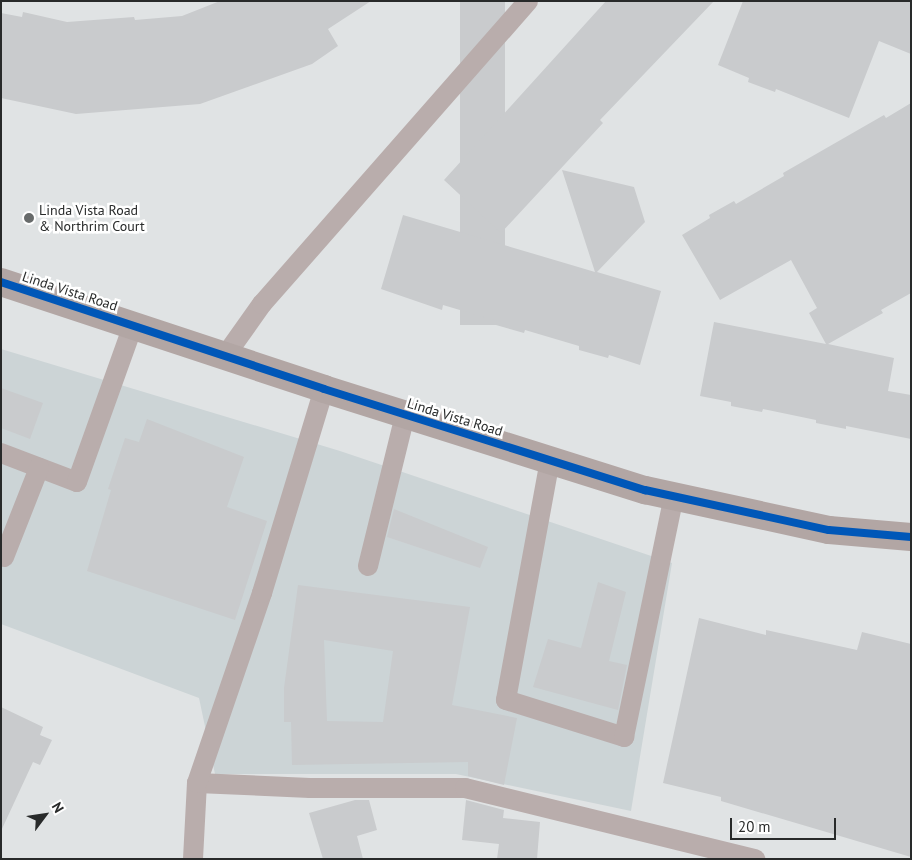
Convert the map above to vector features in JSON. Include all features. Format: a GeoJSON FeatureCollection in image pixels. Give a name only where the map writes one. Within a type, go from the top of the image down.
{"type":"FeatureCollection","features":[{"type":"Feature","properties":{"kind":"main road","name":"Linda Vista Road"},"geometry":{"type":"LineString","coordinates":[[1,282],[324,389],[645,490],[829,530],[911,537]]}},
{"type":"Feature","properties":{"kind":"lane"},"geometry":{"type":"LineString","coordinates":[[226,356],[262,304],[528,1]]}},
{"type":"Feature","properties":{"kind":"lane"},"geometry":{"type":"LineString","coordinates":[[1,453],[77,482],[133,326]]}},
{"type":"Feature","properties":{"kind":"lane"},"geometry":{"type":"LineString","coordinates":[[193,859],[197,783],[262,593],[324,389]]}},
{"type":"Feature","properties":{"kind":"lane"},"geometry":{"type":"LineString","coordinates":[[368,566],[405,415]]}},
{"type":"Feature","properties":{"kind":"lane"},"geometry":{"type":"LineString","coordinates":[[550,460],[506,700],[624,737],[674,496]]}},
{"type":"Feature","properties":{"kind":"lane"},"geometry":{"type":"LineString","coordinates":[[4,557],[39,468]]}},
{"type":"Feature","properties":{"kind":"lane"},"geometry":{"type":"LineString","coordinates":[[197,783],[310,788],[465,788],[755,859]]}},
{"type":"Feature","properties":{"kind":"shaded area"},"geometry":{"type":"Polygon","coordinates":[[[1,349],[340,451],[672,563],[631,811],[456,774],[215,774],[199,698],[1,624],[1,349]]]}},
{"type":"Feature","properties":{"kind":"building"},"geometry":{"type":"Polygon","coordinates":[[[220,1],[371,1],[328,29],[338,46],[312,64],[200,104],[76,114],[1,98],[1,13],[22,17],[23,12],[67,22],[134,17],[135,20],[182,16],[220,1]]]}},
{"type":"Feature","properties":{"kind":"building"},"geometry":{"type":"Polygon","coordinates":[[[460,1],[505,1],[505,325],[460,325],[460,1]]]}},
{"type":"Feature","properties":{"kind":"building"},"geometry":{"type":"Polygon","coordinates":[[[606,1],[714,1],[600,120],[603,123],[501,233],[444,180],[606,1]]]}},
{"type":"Feature","properties":{"kind":"building"},"geometry":{"type":"Polygon","coordinates":[[[743,1],[911,1],[911,54],[879,41],[849,118],[776,89],[775,92],[748,82],[749,78],[718,65],[743,1]]]}},
{"type":"Feature","properties":{"kind":"building"},"geometry":{"type":"Polygon","coordinates":[[[911,103],[911,293],[881,310],[883,313],[828,344],[894,358],[888,391],[911,395],[911,439],[846,426],[846,429],[816,423],[816,420],[763,409],[762,412],[731,406],[731,402],[700,396],[714,322],[826,344],[809,313],[817,308],[791,260],[720,300],[682,235],[710,218],[709,215],[734,201],[736,204],[784,176],[783,173],[884,115],[886,118],[911,103]]]}},
{"type":"Feature","properties":{"kind":"building"},"geometry":{"type":"Polygon","coordinates":[[[562,170],[634,187],[645,222],[597,272],[661,291],[640,365],[609,355],[608,358],[579,350],[579,346],[525,330],[524,333],[496,325],[497,321],[443,305],[442,310],[381,289],[403,215],[595,272],[562,170]]]}},
{"type":"Feature","properties":{"kind":"building"},"geometry":{"type":"Polygon","coordinates":[[[1,388],[43,403],[30,439],[1,428],[1,388]]]}},
{"type":"Feature","properties":{"kind":"building"},"geometry":{"type":"Polygon","coordinates":[[[147,419],[244,457],[227,507],[267,521],[235,620],[87,571],[111,490],[108,489],[125,438],[139,442],[147,419]]]}},
{"type":"Feature","properties":{"kind":"building"},"geometry":{"type":"Polygon","coordinates":[[[394,509],[488,547],[480,568],[387,537],[394,509]]]}},
{"type":"Feature","properties":{"kind":"building"},"geometry":{"type":"Polygon","coordinates":[[[598,582],[626,592],[609,661],[627,665],[618,710],[533,687],[548,639],[581,648],[598,582]]]}},
{"type":"Feature","properties":{"kind":"building"},"geometry":{"type":"Polygon","coordinates":[[[298,585],[470,607],[452,705],[517,718],[504,785],[468,776],[468,762],[292,765],[291,722],[284,722],[284,688],[298,585]],[[324,640],[327,721],[383,722],[393,651],[324,640]]]}},
{"type":"Feature","properties":{"kind":"building"},"geometry":{"type":"Polygon","coordinates":[[[699,618],[766,635],[766,630],[857,650],[862,632],[911,644],[911,857],[721,801],[721,797],[663,783],[699,618]]]}},
{"type":"Feature","properties":{"kind":"building"},"geometry":{"type":"Polygon","coordinates":[[[1,707],[43,727],[40,735],[52,740],[40,765],[33,762],[1,831],[1,707]]]}},
{"type":"Feature","properties":{"kind":"building"},"geometry":{"type":"Polygon","coordinates":[[[355,800],[369,800],[377,830],[357,836],[363,859],[323,859],[309,813],[355,800]]]}},
{"type":"Feature","properties":{"kind":"building"},"geometry":{"type":"Polygon","coordinates":[[[466,800],[504,810],[503,818],[540,822],[537,859],[497,859],[499,844],[462,840],[466,800]]]}},
{"type":"Feature","properties":{"kind":"cycle path"},"geometry":{"type":"LineString","coordinates":[[1,282],[324,389],[645,490],[829,530],[911,537]]}},
{"type":"Feature","properties":{"kind":"place","name":"Linda Vista Road & Northrim Court"},"geometry":{"type":"Point","coordinates":[29,218]}}]}
